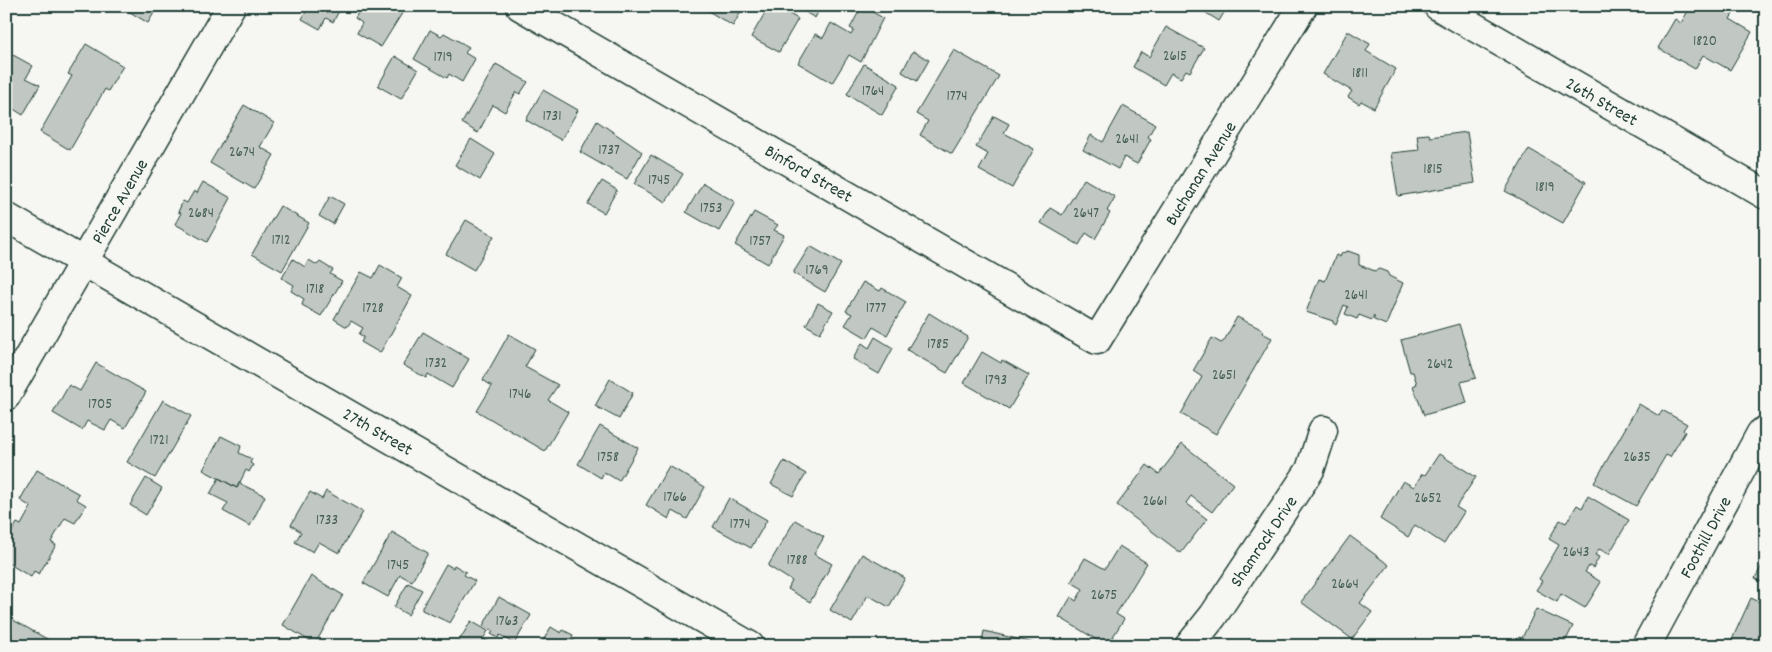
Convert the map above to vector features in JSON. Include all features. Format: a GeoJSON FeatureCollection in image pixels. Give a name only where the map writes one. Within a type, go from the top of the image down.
{"type":"FeatureCollection","features":[{"type":"Feature","properties":{"kind":"street","name":"Pierce Avenue"},"geometry":{"type":"LineString","coordinates":[[6,396],[231,6]]}},
{"type":"Feature","properties":{"kind":"street","name":"Binford Street"},"geometry":{"type":"LineString","coordinates":[[520,6],[1097,340]]}},
{"type":"Feature","properties":{"kind":"street","name":"Buchanan Avenue"},"geometry":{"type":"LineString","coordinates":[[1097,340],[1303,6]]}},
{"type":"Feature","properties":{"kind":"street","name":"26th Street"},"geometry":{"type":"LineString","coordinates":[[1438,6],[1766,195]]}},
{"type":"Feature","properties":{"kind":"street","name":"27th Street"},"geometry":{"type":"LineString","coordinates":[[6,216],[750,646]]}},
{"type":"Feature","properties":{"kind":"street","name":"Shamrock Drive"},"geometry":{"type":"LineString","coordinates":[[1189,646],[1213,616],[1310,470],[1323,430]]}},
{"type":"Feature","properties":{"kind":"street","name":"Foothill Drive"},"geometry":{"type":"LineString","coordinates":[[1646,646],[1761,433],[1766,430]]}},
{"type":"Feature","properties":{"kind":"building"},"geometry":{"type":"Polygon","coordinates":[[[120,6],[158,6],[148,23],[120,6]]]}},
{"type":"Feature","properties":{"kind":"building"},"geometry":{"type":"Polygon","coordinates":[[[305,6],[341,7],[333,22],[326,18],[320,29],[302,19],[308,8],[305,6]]]}},
{"type":"Feature","properties":{"kind":"building"},"geometry":{"type":"Polygon","coordinates":[[[362,6],[398,6],[404,10],[381,47],[357,33],[362,23],[355,18],[362,6]]]}},
{"type":"Feature","properties":{"kind":"building"},"geometry":{"type":"Polygon","coordinates":[[[700,6],[744,6],[733,26],[700,6]]]}},
{"type":"Feature","properties":{"kind":"building"},"geometry":{"type":"Polygon","coordinates":[[[769,6],[776,6],[798,19],[779,52],[751,37],[769,6]]]}},
{"type":"Feature","properties":{"kind":"building"},"geometry":{"type":"Polygon","coordinates":[[[801,6],[821,6],[815,18],[800,9],[801,6]]]}},
{"type":"Feature","properties":{"kind":"building"},"geometry":{"type":"Polygon","coordinates":[[[862,6],[883,18],[861,62],[849,55],[832,83],[798,63],[815,34],[823,38],[831,23],[851,35],[854,30],[850,28],[862,6]]]}},
{"type":"Feature","properties":{"kind":"building"},"geometry":{"type":"Polygon","coordinates":[[[1195,6],[1228,6],[1219,21],[1195,6]]]}},
{"type":"Feature","properties":{"kind":"building"},"geometry":{"type":"Polygon","coordinates":[[[1691,6],[1731,6],[1736,9],[1730,19],[1752,32],[1730,70],[1703,55],[1695,69],[1658,48],[1675,19],[1681,23],[1691,6]]]}},
{"type":"Feature","properties":{"kind":"building"},"geometry":{"type":"Polygon","coordinates":[[[1166,27],[1204,48],[1190,72],[1186,70],[1181,78],[1171,73],[1164,85],[1133,67],[1141,52],[1149,57],[1166,27]]]}},
{"type":"Feature","properties":{"kind":"building"},"geometry":{"type":"Polygon","coordinates":[[[430,30],[441,36],[444,33],[469,47],[465,53],[475,59],[462,82],[449,74],[447,78],[414,59],[430,30]]]}},
{"type":"Feature","properties":{"kind":"building"},"geometry":{"type":"Polygon","coordinates":[[[1348,31],[1370,44],[1366,51],[1396,69],[1374,108],[1361,101],[1359,104],[1348,97],[1352,91],[1323,74],[1348,31]]]}},
{"type":"Feature","properties":{"kind":"building"},"geometry":{"type":"Polygon","coordinates":[[[86,44],[123,66],[108,91],[105,89],[70,150],[40,132],[72,76],[68,74],[86,44]]]}},
{"type":"Feature","properties":{"kind":"building"},"geometry":{"type":"Polygon","coordinates":[[[954,50],[999,76],[952,154],[920,135],[928,121],[916,114],[954,50]]]}},
{"type":"Feature","properties":{"kind":"building"},"geometry":{"type":"Polygon","coordinates":[[[913,51],[929,60],[917,81],[902,72],[913,51]]]}},
{"type":"Feature","properties":{"kind":"building"},"geometry":{"type":"Polygon","coordinates":[[[13,55],[33,66],[26,78],[40,85],[23,115],[12,108],[10,111],[6,110],[6,62],[13,55]]]}},
{"type":"Feature","properties":{"kind":"building"},"geometry":{"type":"Polygon","coordinates":[[[395,56],[418,70],[401,99],[378,86],[395,56]]]}},
{"type":"Feature","properties":{"kind":"building"},"geometry":{"type":"Polygon","coordinates":[[[496,64],[528,82],[520,94],[516,92],[505,112],[493,105],[478,133],[462,123],[496,64]]]}},
{"type":"Feature","properties":{"kind":"building"},"geometry":{"type":"Polygon","coordinates":[[[864,64],[899,85],[882,115],[847,94],[864,64]]]}},
{"type":"Feature","properties":{"kind":"building"},"geometry":{"type":"Polygon","coordinates":[[[543,90],[578,110],[561,140],[526,120],[543,90]]]}},
{"type":"Feature","properties":{"kind":"building"},"geometry":{"type":"Polygon","coordinates":[[[244,105],[274,123],[260,147],[274,155],[254,189],[210,163],[244,105]]]}},
{"type":"Feature","properties":{"kind":"building"},"geometry":{"type":"Polygon","coordinates":[[[1123,106],[1155,124],[1148,137],[1151,139],[1137,164],[1124,157],[1118,169],[1083,150],[1091,135],[1103,142],[1123,106]]]}},
{"type":"Feature","properties":{"kind":"building"},"geometry":{"type":"Polygon","coordinates":[[[994,116],[1009,124],[1004,133],[1034,149],[1012,188],[979,170],[988,154],[976,147],[994,116]]]}},
{"type":"Feature","properties":{"kind":"building"},"geometry":{"type":"Polygon","coordinates":[[[597,121],[642,152],[627,179],[580,152],[597,121]]]}},
{"type":"Feature","properties":{"kind":"building"},"geometry":{"type":"Polygon","coordinates":[[[1467,132],[1475,183],[1398,196],[1391,153],[1419,150],[1417,135],[1429,134],[1430,137],[1467,132]]]}},
{"type":"Feature","properties":{"kind":"building"},"geometry":{"type":"Polygon","coordinates":[[[471,139],[495,154],[480,180],[455,165],[471,139]]]}},
{"type":"Feature","properties":{"kind":"building"},"geometry":{"type":"Polygon","coordinates":[[[1529,149],[1586,182],[1563,223],[1505,191],[1529,149]]]}},
{"type":"Feature","properties":{"kind":"building"},"geometry":{"type":"Polygon","coordinates":[[[651,155],[683,174],[666,202],[634,184],[651,155]]]}},
{"type":"Feature","properties":{"kind":"building"},"geometry":{"type":"Polygon","coordinates":[[[1084,179],[1115,197],[1107,211],[1110,213],[1095,239],[1086,233],[1079,245],[1041,223],[1050,208],[1062,215],[1084,179]]]}},
{"type":"Feature","properties":{"kind":"building"},"geometry":{"type":"Polygon","coordinates":[[[602,181],[617,190],[604,213],[588,204],[602,181]]]}},
{"type":"Feature","properties":{"kind":"building"},"geometry":{"type":"Polygon","coordinates":[[[203,182],[231,198],[207,242],[175,224],[181,213],[178,212],[183,201],[187,203],[194,191],[197,193],[203,182]]]}},
{"type":"Feature","properties":{"kind":"building"},"geometry":{"type":"Polygon","coordinates":[[[703,183],[735,202],[719,231],[686,212],[703,183]]]}},
{"type":"Feature","properties":{"kind":"building"},"geometry":{"type":"Polygon","coordinates":[[[330,196],[344,204],[333,224],[319,216],[330,196]]]}},
{"type":"Feature","properties":{"kind":"building"},"geometry":{"type":"Polygon","coordinates":[[[280,206],[309,223],[282,271],[252,254],[280,206]]]}},
{"type":"Feature","properties":{"kind":"building"},"geometry":{"type":"Polygon","coordinates":[[[754,212],[778,225],[774,230],[784,235],[768,264],[735,245],[754,212]]]}},
{"type":"Feature","properties":{"kind":"building"},"geometry":{"type":"Polygon","coordinates":[[[466,220],[494,236],[474,270],[446,254],[466,220]]]}},
{"type":"Feature","properties":{"kind":"building"},"geometry":{"type":"Polygon","coordinates":[[[810,246],[841,264],[825,292],[793,273],[810,246]]]}},
{"type":"Feature","properties":{"kind":"building"},"geometry":{"type":"Polygon","coordinates":[[[1348,251],[1359,255],[1359,265],[1375,271],[1379,269],[1387,272],[1389,276],[1403,283],[1386,325],[1374,320],[1374,315],[1372,320],[1359,315],[1357,319],[1345,314],[1348,307],[1344,305],[1336,325],[1333,321],[1306,312],[1319,279],[1325,281],[1336,255],[1340,257],[1342,253],[1348,251]]]}},
{"type":"Feature","properties":{"kind":"building"},"geometry":{"type":"Polygon","coordinates":[[[293,259],[305,267],[309,260],[317,265],[320,262],[333,270],[330,274],[342,281],[321,316],[302,305],[304,299],[291,291],[294,285],[282,278],[293,259]]]}},
{"type":"Feature","properties":{"kind":"building"},"geometry":{"type":"Polygon","coordinates":[[[380,265],[402,278],[397,287],[412,296],[380,353],[361,342],[364,337],[359,334],[363,328],[351,321],[347,327],[334,319],[361,272],[373,278],[380,265]]]}},
{"type":"Feature","properties":{"kind":"building"},"geometry":{"type":"Polygon","coordinates":[[[863,282],[880,291],[882,288],[906,302],[887,335],[873,327],[867,338],[845,325],[852,314],[846,311],[863,282]]]}},
{"type":"Feature","properties":{"kind":"building"},"geometry":{"type":"Polygon","coordinates":[[[818,303],[833,311],[820,333],[806,325],[818,303]]]}},
{"type":"Feature","properties":{"kind":"building"},"geometry":{"type":"Polygon","coordinates":[[[929,313],[968,337],[947,373],[907,350],[929,313]]]}},
{"type":"Feature","properties":{"kind":"building"},"geometry":{"type":"Polygon","coordinates":[[[1237,317],[1263,330],[1262,333],[1272,338],[1216,434],[1181,414],[1202,377],[1193,371],[1212,338],[1221,343],[1224,341],[1237,317]]]}},
{"type":"Feature","properties":{"kind":"building"},"geometry":{"type":"Polygon","coordinates":[[[1459,324],[1476,378],[1461,382],[1467,403],[1424,415],[1413,386],[1417,384],[1413,372],[1410,372],[1401,340],[1459,324]]]}},
{"type":"Feature","properties":{"kind":"building"},"geometry":{"type":"Polygon","coordinates":[[[423,332],[469,359],[452,388],[428,374],[426,378],[403,365],[423,332]]]}},
{"type":"Feature","properties":{"kind":"building"},"geometry":{"type":"Polygon","coordinates":[[[509,334],[535,349],[525,367],[558,385],[548,400],[568,412],[545,451],[477,411],[492,386],[483,380],[509,334]]]}},
{"type":"Feature","properties":{"kind":"building"},"geometry":{"type":"Polygon","coordinates":[[[875,337],[893,348],[879,374],[853,359],[862,343],[869,348],[875,337]]]}},
{"type":"Feature","properties":{"kind":"building"},"geometry":{"type":"Polygon","coordinates":[[[982,352],[1001,363],[1002,360],[1029,375],[1009,409],[964,383],[982,352]]]}},
{"type":"Feature","properties":{"kind":"building"},"geometry":{"type":"Polygon","coordinates":[[[96,363],[146,392],[125,428],[111,420],[105,430],[87,421],[82,430],[53,413],[69,385],[80,391],[96,363]]]}},
{"type":"Feature","properties":{"kind":"building"},"geometry":{"type":"Polygon","coordinates":[[[610,379],[633,393],[619,419],[595,406],[610,379]]]}},
{"type":"Feature","properties":{"kind":"building"},"geometry":{"type":"Polygon","coordinates":[[[163,400],[191,416],[155,478],[127,462],[163,400]]]}},
{"type":"Feature","properties":{"kind":"building"},"geometry":{"type":"Polygon","coordinates":[[[1639,404],[1659,416],[1662,410],[1687,424],[1683,430],[1685,432],[1670,457],[1666,455],[1636,506],[1594,483],[1639,404]]]}},
{"type":"Feature","properties":{"kind":"building"},"geometry":{"type":"Polygon","coordinates":[[[600,426],[638,448],[619,481],[604,472],[601,478],[578,464],[600,426]]]}},
{"type":"Feature","properties":{"kind":"building"},"geometry":{"type":"Polygon","coordinates":[[[221,436],[241,446],[239,453],[252,459],[250,463],[253,465],[249,472],[246,470],[237,488],[203,470],[221,436]]]}},
{"type":"Feature","properties":{"kind":"building"},"geometry":{"type":"Polygon","coordinates":[[[1182,444],[1233,484],[1212,512],[1191,496],[1186,503],[1207,519],[1181,553],[1117,505],[1147,465],[1159,474],[1182,444]]]}},
{"type":"Feature","properties":{"kind":"building"},"geometry":{"type":"Polygon","coordinates":[[[1439,454],[1476,477],[1456,507],[1464,512],[1444,544],[1415,525],[1408,537],[1380,519],[1403,481],[1414,487],[1422,474],[1425,475],[1439,454]]]}},
{"type":"Feature","properties":{"kind":"building"},"geometry":{"type":"Polygon","coordinates":[[[784,461],[806,474],[793,496],[771,484],[784,461]]]}},
{"type":"Feature","properties":{"kind":"building"},"geometry":{"type":"Polygon","coordinates":[[[669,466],[705,487],[687,519],[673,511],[669,519],[646,505],[669,466]]]}},
{"type":"Feature","properties":{"kind":"building"},"geometry":{"type":"Polygon","coordinates":[[[37,470],[79,494],[76,499],[86,505],[75,523],[65,518],[51,542],[56,545],[39,574],[34,571],[31,577],[6,562],[6,540],[17,523],[21,525],[31,507],[20,500],[37,470]]]}},
{"type":"Feature","properties":{"kind":"building"},"geometry":{"type":"Polygon","coordinates":[[[146,478],[162,488],[146,515],[130,505],[146,478]]]}},
{"type":"Feature","properties":{"kind":"building"},"geometry":{"type":"Polygon","coordinates":[[[219,478],[237,488],[239,483],[265,496],[250,526],[223,511],[228,503],[210,494],[219,478]]]}},
{"type":"Feature","properties":{"kind":"building"},"geometry":{"type":"Polygon","coordinates":[[[326,491],[363,512],[339,553],[319,542],[313,552],[295,542],[301,532],[291,525],[310,492],[322,499],[326,491]]]}},
{"type":"Feature","properties":{"kind":"building"},"geometry":{"type":"Polygon","coordinates":[[[1588,496],[1629,520],[1609,554],[1599,549],[1595,555],[1599,557],[1593,568],[1589,566],[1585,572],[1601,582],[1585,608],[1561,594],[1557,602],[1536,590],[1542,581],[1539,579],[1559,545],[1549,539],[1560,520],[1566,523],[1577,505],[1582,508],[1588,496]]]}},
{"type":"Feature","properties":{"kind":"building"},"geometry":{"type":"Polygon","coordinates":[[[729,498],[767,520],[751,548],[713,527],[729,498]]]}},
{"type":"Feature","properties":{"kind":"building"},"geometry":{"type":"Polygon","coordinates":[[[795,520],[824,537],[814,554],[832,564],[810,602],[788,589],[792,581],[768,566],[795,520]]]}},
{"type":"Feature","properties":{"kind":"building"},"geometry":{"type":"Polygon","coordinates":[[[392,532],[428,553],[412,581],[400,575],[388,597],[363,583],[392,532]]]}},
{"type":"Feature","properties":{"kind":"building"},"geometry":{"type":"Polygon","coordinates":[[[1350,536],[1389,565],[1360,603],[1372,612],[1352,639],[1301,602],[1350,536]]]}},
{"type":"Feature","properties":{"kind":"building"},"geometry":{"type":"Polygon","coordinates":[[[1119,546],[1147,563],[1116,614],[1124,619],[1107,646],[1059,617],[1071,597],[1076,601],[1083,589],[1071,582],[1085,558],[1105,569],[1119,546]]]}},
{"type":"Feature","properties":{"kind":"building"},"geometry":{"type":"Polygon","coordinates":[[[862,554],[905,578],[889,607],[868,595],[852,623],[830,610],[862,554]]]}},
{"type":"Feature","properties":{"kind":"building"},"geometry":{"type":"Polygon","coordinates":[[[1766,559],[1766,585],[1755,578],[1766,559]]]}},
{"type":"Feature","properties":{"kind":"building"},"geometry":{"type":"Polygon","coordinates":[[[446,564],[453,568],[454,565],[466,572],[464,575],[475,581],[450,623],[422,610],[446,564]]]}},
{"type":"Feature","properties":{"kind":"building"},"geometry":{"type":"Polygon","coordinates":[[[311,576],[343,595],[315,644],[283,625],[311,576]]]}},
{"type":"Feature","properties":{"kind":"building"},"geometry":{"type":"Polygon","coordinates":[[[408,583],[422,590],[408,615],[394,607],[408,583]]]}},
{"type":"Feature","properties":{"kind":"building"},"geometry":{"type":"Polygon","coordinates":[[[499,597],[531,615],[514,644],[500,635],[498,638],[491,634],[493,631],[483,626],[499,597]]]}},
{"type":"Feature","properties":{"kind":"building"},"geometry":{"type":"Polygon","coordinates":[[[1751,598],[1766,605],[1766,646],[1729,646],[1751,598]]]}},
{"type":"Feature","properties":{"kind":"building"},"geometry":{"type":"Polygon","coordinates":[[[1536,609],[1573,626],[1563,646],[1515,646],[1519,637],[1522,638],[1536,609]]]}},
{"type":"Feature","properties":{"kind":"building"},"geometry":{"type":"Polygon","coordinates":[[[6,616],[47,639],[44,646],[6,646],[6,616]]]}},
{"type":"Feature","properties":{"kind":"building"},"geometry":{"type":"Polygon","coordinates":[[[471,621],[488,631],[483,639],[491,643],[489,646],[456,646],[471,621]]]}},
{"type":"Feature","properties":{"kind":"building"},"geometry":{"type":"Polygon","coordinates":[[[551,627],[561,633],[563,630],[573,635],[571,639],[581,646],[540,646],[551,627]]]}},
{"type":"Feature","properties":{"kind":"building"},"geometry":{"type":"Polygon","coordinates":[[[984,631],[1034,643],[1034,646],[981,646],[984,631]]]}},
{"type":"Feature","properties":{"kind":"building"},"geometry":{"type":"Polygon","coordinates":[[[1275,638],[1288,646],[1270,646],[1275,638]]]}}]}
